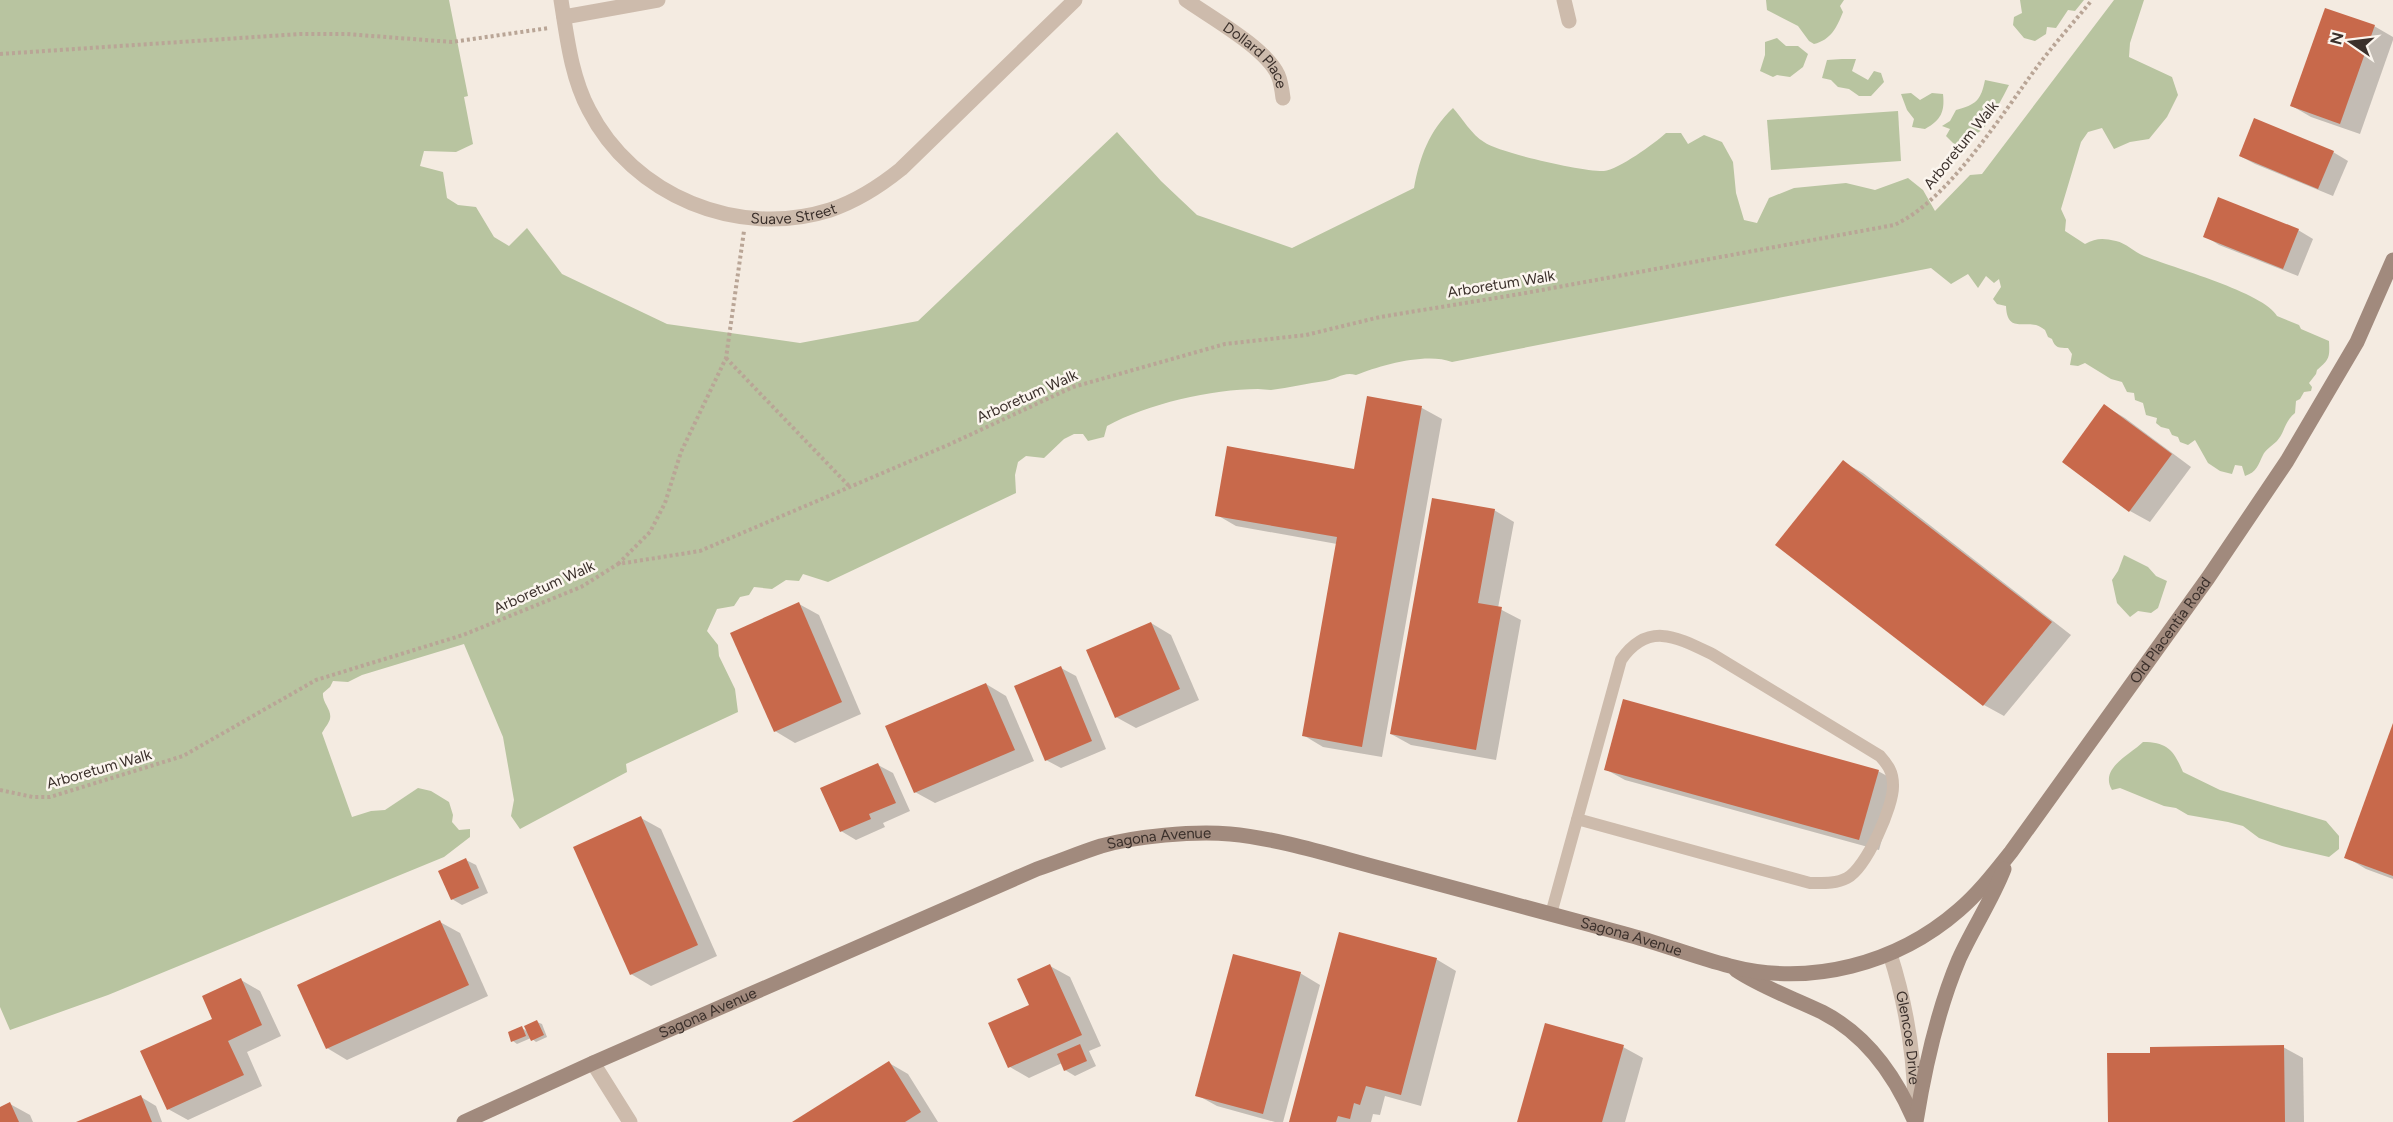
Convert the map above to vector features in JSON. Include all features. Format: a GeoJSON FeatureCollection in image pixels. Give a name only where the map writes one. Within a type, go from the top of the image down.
{"type":"FeatureCollection","features":[{"type":"Feature","properties":{"kind":"main road","name":"Old Placentia Road"},"geometry":{"type":"LineString","coordinates":[[1890,954],[1933,931],[1960,910],[2011,852],[2208,578],[2287,461],[2357,342],[2393,260]]}},
{"type":"Feature","properties":{"kind":"main road","name":"Sagona Avenue"},"geometry":{"type":"LineString","coordinates":[[465,1122],[593,1063],[1037,869],[1102,846],[1168,835],[1231,834],[1292,845],[1637,937],[1731,967],[1771,973],[1809,973],[1859,965],[1890,954]]}},
{"type":"Feature","properties":{"kind":"main road"},"geometry":{"type":"LineString","coordinates":[[1916,1122],[1928,1054],[1942,1005],[1960,957],[2002,875],[2011,852]]}},
{"type":"Feature","properties":{"kind":"main road"},"geometry":{"type":"LineString","coordinates":[[1731,967],[1770,990],[1824,1013],[1859,1037],[1894,1081],[1916,1122]]}},
{"type":"Feature","properties":{"kind":"street","name":"Suave Street"},"geometry":{"type":"LineString","coordinates":[[561,0],[572,61],[582,94],[597,124],[620,154],[652,182],[685,201],[705,209],[746,218],[775,219],[829,210],[869,192],[901,169],[1075,0]]}},
{"type":"Feature","properties":{"kind":"street"},"geometry":{"type":"LineString","coordinates":[[564,21],[658,0]]}},
{"type":"Feature","properties":{"kind":"street","name":"Dollard Place"},"geometry":{"type":"LineString","coordinates":[[1186,0],[1252,46],[1270,62],[1277,73],[1283,98]]}},
{"type":"Feature","properties":{"kind":"street"},"geometry":{"type":"LineString","coordinates":[[1564,0],[1569,21]]}},
{"type":"Feature","properties":{"kind":"street","name":"Glencoe Drive"},"geometry":{"type":"LineString","coordinates":[[1890,954],[1900,987],[1911,1041],[1916,1122]]}},
{"type":"Feature","properties":{"kind":"street"},"geometry":{"type":"LineString","coordinates":[[593,1063],[630,1122]]}},
{"type":"Feature","properties":{"kind":"lane"},"geometry":{"type":"LineString","coordinates":[[1551,914],[1577,819],[1621,660],[1631,646],[1648,636],[1665,635],[1683,640],[1712,654],[1880,756],[1892,771],[1893,787],[1888,809],[1867,857],[1857,871],[1846,879],[1830,883],[1810,883],[1577,819]]}},
{"type":"Feature","properties":{"kind":"path","name":"Arboretum Walk"},"geometry":{"type":"LineString","coordinates":[[0,790],[33,797],[50,796],[183,756],[316,680],[463,634],[581,587],[618,564],[700,551],[948,445],[1073,387],[1225,344],[1306,335],[1380,316],[1520,294],[1894,225],[1914,214],[1941,190],[1979,144],[2051,48],[2092,0]]}},
{"type":"Feature","properties":{"kind":"path"},"geometry":{"type":"LineString","coordinates":[[0,54],[300,34],[346,34],[452,42],[564,21]]}},
{"type":"Feature","properties":{"kind":"path"},"geometry":{"type":"LineString","coordinates":[[618,564],[650,532],[665,503],[681,452],[726,358],[746,218]]}},
{"type":"Feature","properties":{"kind":"path"},"geometry":{"type":"LineString","coordinates":[[726,358],[851,487]]}},
{"type":"Feature","properties":{"kind":"green space"},"geometry":{"type":"Polygon","coordinates":[[[0,0],[449,0],[468,96],[464,97],[473,144],[456,152],[424,151],[420,166],[443,172],[447,198],[458,205],[476,207],[494,237],[509,246],[527,228],[562,274],[667,324],[800,343],[918,321],[1117,132],[1161,181],[1197,215],[1292,248],[1414,188],[1419,165],[1427,145],[1438,126],[1453,108],[1475,135],[1493,146],[1543,161],[1594,170],[1604,171],[1618,166],[1666,133],[1681,133],[1688,144],[1704,135],[1722,142],[1733,162],[1736,193],[1744,220],[1757,223],[1769,198],[1794,188],[1846,183],[1875,190],[1908,178],[1923,190],[1935,211],[1970,175],[1982,174],[2114,0],[2144,0],[2130,43],[2129,57],[2172,77],[2178,95],[2167,117],[2149,139],[2130,142],[2114,149],[2102,128],[2088,132],[2081,142],[2061,209],[2066,220],[2065,231],[2085,244],[2100,239],[2120,242],[2144,256],[2255,298],[2269,307],[2277,316],[2329,341],[2329,355],[2309,383],[2312,387],[2311,391],[2304,392],[2296,401],[2295,413],[2280,438],[2264,453],[2255,470],[2245,476],[2242,466],[2235,465],[2232,474],[2220,471],[2208,463],[2195,440],[2188,445],[2180,442],[2169,429],[2156,423],[2157,418],[2146,415],[2143,403],[2135,400],[2134,393],[2127,392],[2122,382],[2111,379],[2085,363],[2078,366],[2070,365],[2072,354],[2068,348],[2056,346],[2041,327],[2012,322],[2007,314],[2006,306],[1997,304],[1993,299],[2001,287],[1999,279],[1994,283],[1986,276],[1978,288],[1968,274],[1951,284],[1931,268],[1452,362],[1442,359],[1417,359],[1325,381],[1271,390],[1240,390],[1180,399],[1141,411],[1107,426],[1104,437],[1088,441],[1083,434],[1074,434],[1064,439],[1044,458],[1026,456],[1018,462],[1015,475],[1016,493],[828,582],[803,574],[799,581],[786,580],[772,589],[754,587],[749,595],[740,597],[734,606],[717,609],[707,631],[718,645],[719,656],[735,689],[738,712],[626,764],[627,772],[520,829],[511,816],[514,800],[503,737],[464,644],[362,675],[348,682],[333,681],[323,693],[330,715],[322,733],[352,817],[371,811],[385,810],[418,788],[431,791],[449,802],[453,815],[452,822],[459,830],[470,829],[470,837],[444,857],[108,995],[10,1030],[0,1007],[0,0]]]}},
{"type":"Feature","properties":{"kind":"green space"},"geometry":{"type":"Polygon","coordinates":[[[1766,0],[1844,0],[1840,6],[1843,12],[1836,28],[1825,39],[1814,44],[1798,26],[1767,10],[1766,0]]]}},
{"type":"Feature","properties":{"kind":"green space"},"geometry":{"type":"Polygon","coordinates":[[[2020,0],[2084,0],[2075,11],[2068,10],[2056,28],[2047,27],[2046,34],[2035,41],[2024,38],[2013,25],[2014,17],[2022,13],[2020,0]]]}},
{"type":"Feature","properties":{"kind":"green space"},"geometry":{"type":"Polygon","coordinates":[[[1777,38],[1786,46],[1798,46],[1808,54],[1803,67],[1790,77],[1777,75],[1773,77],[1760,71],[1765,55],[1765,42],[1777,38]]]}},
{"type":"Feature","properties":{"kind":"green space"},"geometry":{"type":"Polygon","coordinates":[[[1856,59],[1852,71],[1868,80],[1874,71],[1881,73],[1884,82],[1871,96],[1859,96],[1849,89],[1838,87],[1831,80],[1822,78],[1827,60],[1856,59]]]}},
{"type":"Feature","properties":{"kind":"green space"},"geometry":{"type":"Polygon","coordinates":[[[1985,80],[2009,85],[1982,130],[1964,144],[1954,144],[1946,136],[1950,129],[1942,126],[1950,121],[1956,110],[1976,101],[1982,92],[1985,80]]]}},
{"type":"Feature","properties":{"kind":"green space"},"geometry":{"type":"Polygon","coordinates":[[[1911,93],[1920,100],[1932,93],[1943,94],[1941,115],[1925,129],[1912,127],[1914,119],[1907,110],[1901,94],[1911,93]]]}},
{"type":"Feature","properties":{"kind":"green space"},"geometry":{"type":"Polygon","coordinates":[[[1898,111],[1901,161],[1771,170],[1767,120],[1898,111]]]}},
{"type":"Feature","properties":{"kind":"green space"},"geometry":{"type":"Polygon","coordinates":[[[2124,555],[2148,567],[2156,576],[2167,581],[2158,608],[2151,613],[2138,611],[2130,617],[2117,603],[2112,580],[2124,555]]]}},
{"type":"Feature","properties":{"kind":"green space"},"geometry":{"type":"Polygon","coordinates":[[[2143,742],[2152,742],[2169,749],[2183,772],[2220,790],[2326,821],[2339,836],[2339,849],[2329,857],[2282,846],[2259,838],[2243,826],[2188,815],[2176,808],[2164,806],[2120,788],[2112,790],[2109,782],[2113,769],[2143,742]]]}},
{"type":"Feature","properties":{"kind":"building"},"geometry":{"type":"Polygon","coordinates":[[[2325,8],[2375,25],[2340,124],[2290,106],[2325,8]]]}},
{"type":"Feature","properties":{"kind":"building"},"geometry":{"type":"Polygon","coordinates":[[[2254,118],[2334,151],[2318,189],[2239,156],[2254,118]]]}},
{"type":"Feature","properties":{"kind":"building"},"geometry":{"type":"Polygon","coordinates":[[[2218,197],[2299,229],[2283,269],[2203,237],[2218,197]]]}},
{"type":"Feature","properties":{"kind":"building"},"geometry":{"type":"Polygon","coordinates":[[[1367,396],[1422,406],[1362,747],[1302,736],[1337,537],[1215,516],[1227,446],[1354,469],[1367,396]]]}},
{"type":"Feature","properties":{"kind":"building"},"geometry":{"type":"Polygon","coordinates":[[[2104,404],[2172,454],[2129,512],[2062,462],[2104,404]]]}},
{"type":"Feature","properties":{"kind":"building"},"geometry":{"type":"Polygon","coordinates":[[[1843,460],[2052,622],[1983,706],[1775,545],[1843,460]]]}},
{"type":"Feature","properties":{"kind":"building"},"geometry":{"type":"Polygon","coordinates":[[[1432,498],[1495,509],[1478,603],[1502,607],[1476,750],[1390,734],[1432,498]]]}},
{"type":"Feature","properties":{"kind":"building"},"geometry":{"type":"Polygon","coordinates":[[[799,602],[842,702],[774,732],[730,633],[799,602]]]}},
{"type":"Feature","properties":{"kind":"building"},"geometry":{"type":"Polygon","coordinates":[[[1151,622],[1180,689],[1115,718],[1086,650],[1151,622]]]}},
{"type":"Feature","properties":{"kind":"building"},"geometry":{"type":"Polygon","coordinates":[[[1061,666],[1092,741],[1045,761],[1014,686],[1061,666]]]}},
{"type":"Feature","properties":{"kind":"building"},"geometry":{"type":"Polygon","coordinates":[[[986,683],[1015,750],[914,793],[885,726],[986,683]]]}},
{"type":"Feature","properties":{"kind":"building"},"geometry":{"type":"Polygon","coordinates":[[[1623,699],[1879,770],[1859,840],[1604,770],[1623,699]]]}},
{"type":"Feature","properties":{"kind":"building"},"geometry":{"type":"Polygon","coordinates":[[[2393,723],[2393,876],[2344,858],[2393,723]]]}},
{"type":"Feature","properties":{"kind":"building"},"geometry":{"type":"Polygon","coordinates":[[[878,763],[896,803],[869,814],[871,819],[840,832],[820,788],[878,763]]]}},
{"type":"Feature","properties":{"kind":"building"},"geometry":{"type":"Polygon","coordinates":[[[641,816],[698,945],[630,975],[573,847],[641,816]]]}},
{"type":"Feature","properties":{"kind":"building"},"geometry":{"type":"Polygon","coordinates":[[[466,858],[479,888],[451,900],[438,871],[466,858]]]}},
{"type":"Feature","properties":{"kind":"building"},"geometry":{"type":"Polygon","coordinates":[[[440,920],[469,985],[326,1049],[297,985],[440,920]]]}},
{"type":"Feature","properties":{"kind":"building"},"geometry":{"type":"Polygon","coordinates":[[[1339,932],[1437,958],[1401,1095],[1366,1086],[1360,1105],[1354,1103],[1350,1119],[1338,1116],[1336,1122],[1289,1122],[1339,932]]]}},
{"type":"Feature","properties":{"kind":"building"},"geometry":{"type":"Polygon","coordinates":[[[1233,954],[1301,972],[1263,1114],[1195,1096],[1233,954]]]}},
{"type":"Feature","properties":{"kind":"building"},"geometry":{"type":"Polygon","coordinates":[[[1050,964],[1082,1035],[1008,1068],[988,1023],[1029,1005],[1017,979],[1050,964]]]}},
{"type":"Feature","properties":{"kind":"building"},"geometry":{"type":"Polygon","coordinates":[[[241,978],[262,1025],[228,1041],[244,1075],[167,1110],[140,1051],[212,1019],[202,996],[241,978]]]}},
{"type":"Feature","properties":{"kind":"building"},"geometry":{"type":"Polygon","coordinates":[[[537,1020],[544,1035],[531,1041],[524,1026],[537,1020]]]}},
{"type":"Feature","properties":{"kind":"building"},"geometry":{"type":"Polygon","coordinates":[[[1545,1023],[1624,1045],[1602,1122],[1517,1122],[1545,1023]]]}},
{"type":"Feature","properties":{"kind":"building"},"geometry":{"type":"Polygon","coordinates":[[[522,1026],[526,1036],[511,1042],[508,1032],[522,1026]]]}},
{"type":"Feature","properties":{"kind":"building"},"geometry":{"type":"Polygon","coordinates":[[[1080,1044],[1087,1061],[1064,1071],[1057,1054],[1080,1044]]]}},
{"type":"Feature","properties":{"kind":"building"},"geometry":{"type":"Polygon","coordinates":[[[2284,1045],[2285,1122],[2108,1122],[2107,1053],[2150,1053],[2150,1047],[2284,1045]]]}},
{"type":"Feature","properties":{"kind":"building"},"geometry":{"type":"Polygon","coordinates":[[[889,1061],[921,1112],[905,1122],[792,1122],[889,1061]]]}},
{"type":"Feature","properties":{"kind":"building"},"geometry":{"type":"Polygon","coordinates":[[[141,1095],[152,1122],[76,1122],[141,1095]]]}},
{"type":"Feature","properties":{"kind":"building"},"geometry":{"type":"Polygon","coordinates":[[[10,1102],[19,1122],[0,1122],[0,1107],[10,1102]]]}}]}
